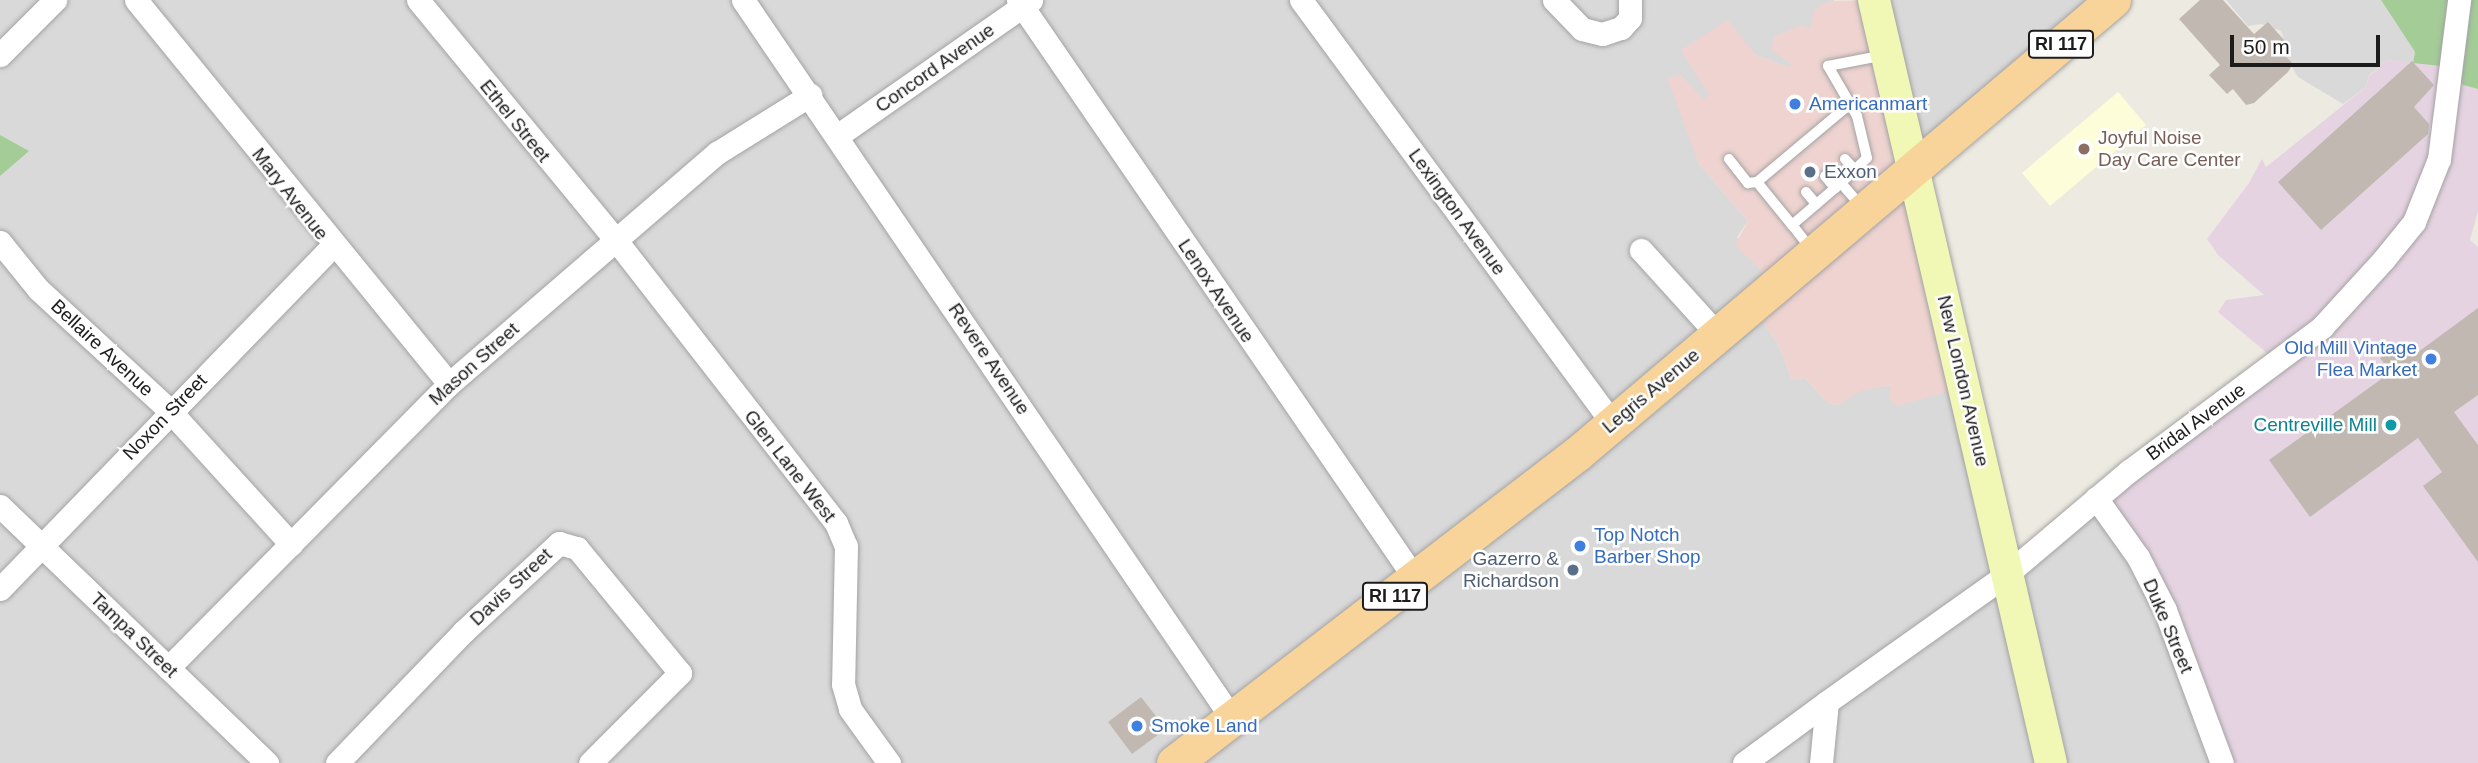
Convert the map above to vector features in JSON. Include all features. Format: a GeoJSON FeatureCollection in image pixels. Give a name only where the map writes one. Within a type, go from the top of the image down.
{"type":"FeatureCollection","features":[{"type":"Feature","properties":{"kind":"main road","name":"New London Avenue"},"geometry":{"type":"LineString","coordinates":[[1874,0],[2051,763]]}},
{"type":"Feature","properties":{"kind":"main road","name":"Legris Avenue"},"geometry":{"type":"LineString","coordinates":[[1174,763],[1416,580],[1612,424],[2113,0]]}},
{"type":"Feature","properties":{"kind":"street"},"geometry":{"type":"LineString","coordinates":[[0,55],[55,0]]}},
{"type":"Feature","properties":{"kind":"street","name":"Mary Avenue"},"geometry":{"type":"LineString","coordinates":[[136,0],[332,247],[449,384]]}},
{"type":"Feature","properties":{"kind":"street","name":"Ethel Street"},"geometry":{"type":"LineString","coordinates":[[418,0],[615,239]]}},
{"type":"Feature","properties":{"kind":"street","name":"Revere Avenue"},"geometry":{"type":"LineString","coordinates":[[743,0],[810,94],[1233,720]]}},
{"type":"Feature","properties":{"kind":"street","name":"Lexington Avenue"},"geometry":{"type":"LineString","coordinates":[[1301,0],[1612,424]]}},
{"type":"Feature","properties":{"kind":"street"},"geometry":{"type":"LineString","coordinates":[[1554,0],[1582,29],[1602,34],[1621,28],[1630,18],[1630,0]]}},
{"type":"Feature","properties":{"kind":"street","name":"Bridal Avenue"},"geometry":{"type":"LineString","coordinates":[[1744,763],[2007,574],[2096,498],[2322,327],[2414,222],[2439,159],[2459,0]]}},
{"type":"Feature","properties":{"kind":"street","name":"Concord Avenue"},"geometry":{"type":"LineString","coordinates":[[837,136],[1024,2]]}},
{"type":"Feature","properties":{"kind":"street","name":"Lenox Avenue"},"geometry":{"type":"LineString","coordinates":[[1024,2],[1416,580]]}},
{"type":"Feature","properties":{"kind":"street","name":"Mason Street"},"geometry":{"type":"LineString","coordinates":[[168,668],[449,384],[717,153],[810,94]]}},
{"type":"Feature","properties":{"kind":"street","name":"Glen Lane West"},"geometry":{"type":"LineString","coordinates":[[615,239],[836,523],[846,547],[843,684],[850,709],[889,763]]}},
{"type":"Feature","properties":{"kind":"street","name":"Bellaire Avenue"},"geometry":{"type":"LineString","coordinates":[[0,242],[38,289],[170,411],[291,544]]}},
{"type":"Feature","properties":{"kind":"street","name":"Noxon Street"},"geometry":{"type":"LineString","coordinates":[[0,589],[332,247]]}},
{"type":"Feature","properties":{"kind":"street"},"geometry":{"type":"LineString","coordinates":[[1641,250],[1718,335]]}},
{"type":"Feature","properties":{"kind":"street","name":"Duke Street"},"geometry":{"type":"LineString","coordinates":[[2096,498],[2138,557],[2165,610],[2222,763]]}},
{"type":"Feature","properties":{"kind":"street","name":"Tampa Street"},"geometry":{"type":"LineString","coordinates":[[0,506],[267,763]]}},
{"type":"Feature","properties":{"kind":"street","name":"Davis Street"},"geometry":{"type":"LineString","coordinates":[[337,763],[463,632],[559,543],[577,548],[680,673],[590,763]]}},
{"type":"Feature","properties":{"kind":"street"},"geometry":{"type":"LineString","coordinates":[[1821,763],[1827,702]]}},
{"type":"Feature","properties":{"kind":"lane"},"geometry":{"type":"LineString","coordinates":[[1792,225],[1867,158],[1850,104],[1828,66],[1886,54]]}},
{"type":"Feature","properties":{"kind":"lane"},"geometry":{"type":"LineString","coordinates":[[1729,159],[1748,183],[1757,183],[1785,166],[1823,134],[1850,104]]}},
{"type":"Feature","properties":{"kind":"lane"},"geometry":{"type":"LineString","coordinates":[[1845,159],[1855,170]]}},
{"type":"Feature","properties":{"kind":"lane"},"geometry":{"type":"LineString","coordinates":[[1825,176],[1864,211]]}},
{"type":"Feature","properties":{"kind":"lane"},"geometry":{"type":"LineString","coordinates":[[1757,183],[1815,253]]}},
{"type":"Feature","properties":{"kind":"lane"},"geometry":{"type":"LineString","coordinates":[[1806,192],[1816,204]]}},
{"type":"Feature","properties":{"kind":"shaded area"},"geometry":{"type":"Polygon","coordinates":[[[0,0],[1834,0],[1810,29],[1789,68],[1756,55],[1704,101],[1680,75],[1699,164],[1748,221],[1737,237],[1773,282],[1754,308],[1779,346],[1792,380],[1805,378],[1827,402],[1837,405],[1861,390],[1892,385],[1964,387],[2009,558],[2081,501],[2130,546],[2224,763],[0,763],[0,176],[10,164],[8,141],[0,135],[0,0]]]}},
{"type":"Feature","properties":{"kind":"shaded area"},"geometry":{"type":"Polygon","coordinates":[[[1874,0],[2116,0],[1916,166],[1874,0]]]}},
{"type":"Feature","properties":{"kind":"shaded area"},"geometry":{"type":"Polygon","coordinates":[[[1874,0],[1964,387],[1897,406],[1888,398],[1891,385],[1861,391],[1837,405],[1827,402],[1805,378],[1792,380],[1779,346],[1754,308],[1773,282],[1735,245],[1748,221],[1699,164],[1667,78],[1680,75],[1704,100],[1709,95],[1681,50],[1728,20],[1756,55],[1789,68],[1790,62],[1771,51],[1775,36],[1802,25],[1810,29],[1815,9],[1830,1],[1874,0]]]}},
{"type":"Feature","properties":{"kind":"shaded area"},"geometry":{"type":"Polygon","coordinates":[[[2226,0],[2381,0],[2415,52],[2413,63],[2387,60],[2369,75],[2366,87],[2343,104],[2298,77],[2283,52],[2286,44],[2281,31],[2261,24],[2248,26],[2226,0]]]}},
{"type":"Feature","properties":{"kind":"shaded area"},"geometry":{"type":"Polygon","coordinates":[[[2387,60],[2450,67],[2463,85],[2478,89],[2478,211],[2470,240],[2478,247],[2478,763],[2224,763],[2098,488],[2273,358],[2218,312],[2226,300],[2264,295],[2218,255],[2207,239],[2249,183],[2262,159],[2266,167],[2366,87],[2369,76],[2387,60]]]}},
{"type":"Feature","properties":{"kind":"shaded area","name":"Joyful Noise Day Care Center"},"geometry":{"type":"Polygon","coordinates":[[[2118,92],[2146,125],[2050,206],[2022,173],[2118,92]]]}},
{"type":"Feature","properties":{"kind":"green space"},"geometry":{"type":"Polygon","coordinates":[[[2381,0],[2478,0],[2478,89],[2463,85],[2450,67],[2413,63],[2415,52],[2381,0]]]}},
{"type":"Feature","properties":{"kind":"green space"},"geometry":{"type":"Polygon","coordinates":[[[0,135],[29,151],[0,176],[0,135]]]}},
{"type":"Feature","properties":{"kind":"building"},"geometry":{"type":"Polygon","coordinates":[[[2200,0],[2223,0],[2254,34],[2268,22],[2286,42],[2278,48],[2293,64],[2288,72],[2254,103],[2246,105],[2233,89],[2227,94],[2209,75],[2220,65],[2179,19],[2200,0]]]}},
{"type":"Feature","properties":{"kind":"building"},"geometry":{"type":"Polygon","coordinates":[[[2412,61],[2434,85],[2414,107],[2429,124],[2428,134],[2321,230],[2278,182],[2412,61]]]}},
{"type":"Feature","properties":{"kind":"building","name":"Centreville Mill"},"geometry":{"type":"Polygon","coordinates":[[[2478,308],[2478,395],[2454,412],[2478,445],[2478,562],[2423,486],[2442,472],[2418,438],[2310,517],[2269,460],[2391,372],[2380,358],[2404,341],[2414,355],[2478,308]]]}},
{"type":"Feature","properties":{"kind":"building","name":"Smoke Land"},"geometry":{"type":"Polygon","coordinates":[[[1141,697],[1166,729],[1132,754],[1108,722],[1141,697]]]}},
{"type":"Feature","properties":{"kind":"place","name":"Americanmart"},"geometry":{"type":"Point","coordinates":[1795,104]}},
{"type":"Feature","properties":{"kind":"place","name":"Joyful Noise Day Care Center"},"geometry":{"type":"Point","coordinates":[2084,149]}},
{"type":"Feature","properties":{"kind":"place","name":"Exxon"},"geometry":{"type":"Point","coordinates":[1810,172]}},
{"type":"Feature","properties":{"kind":"place","name":"Old Mill Vintage Flea Market"},"geometry":{"type":"Point","coordinates":[2431,359]}},
{"type":"Feature","properties":{"kind":"place","name":"Centreville Mill"},"geometry":{"type":"Point","coordinates":[2391,425]}},
{"type":"Feature","properties":{"kind":"place","name":"Top Notch Barber Shop"},"geometry":{"type":"Point","coordinates":[1580,546]}},
{"type":"Feature","properties":{"kind":"place","name":"Gazerro & Richardson"},"geometry":{"type":"Point","coordinates":[1573,570]}},
{"type":"Feature","properties":{"kind":"place","name":"Smoke Land"},"geometry":{"type":"Point","coordinates":[1137,726]}}]}
